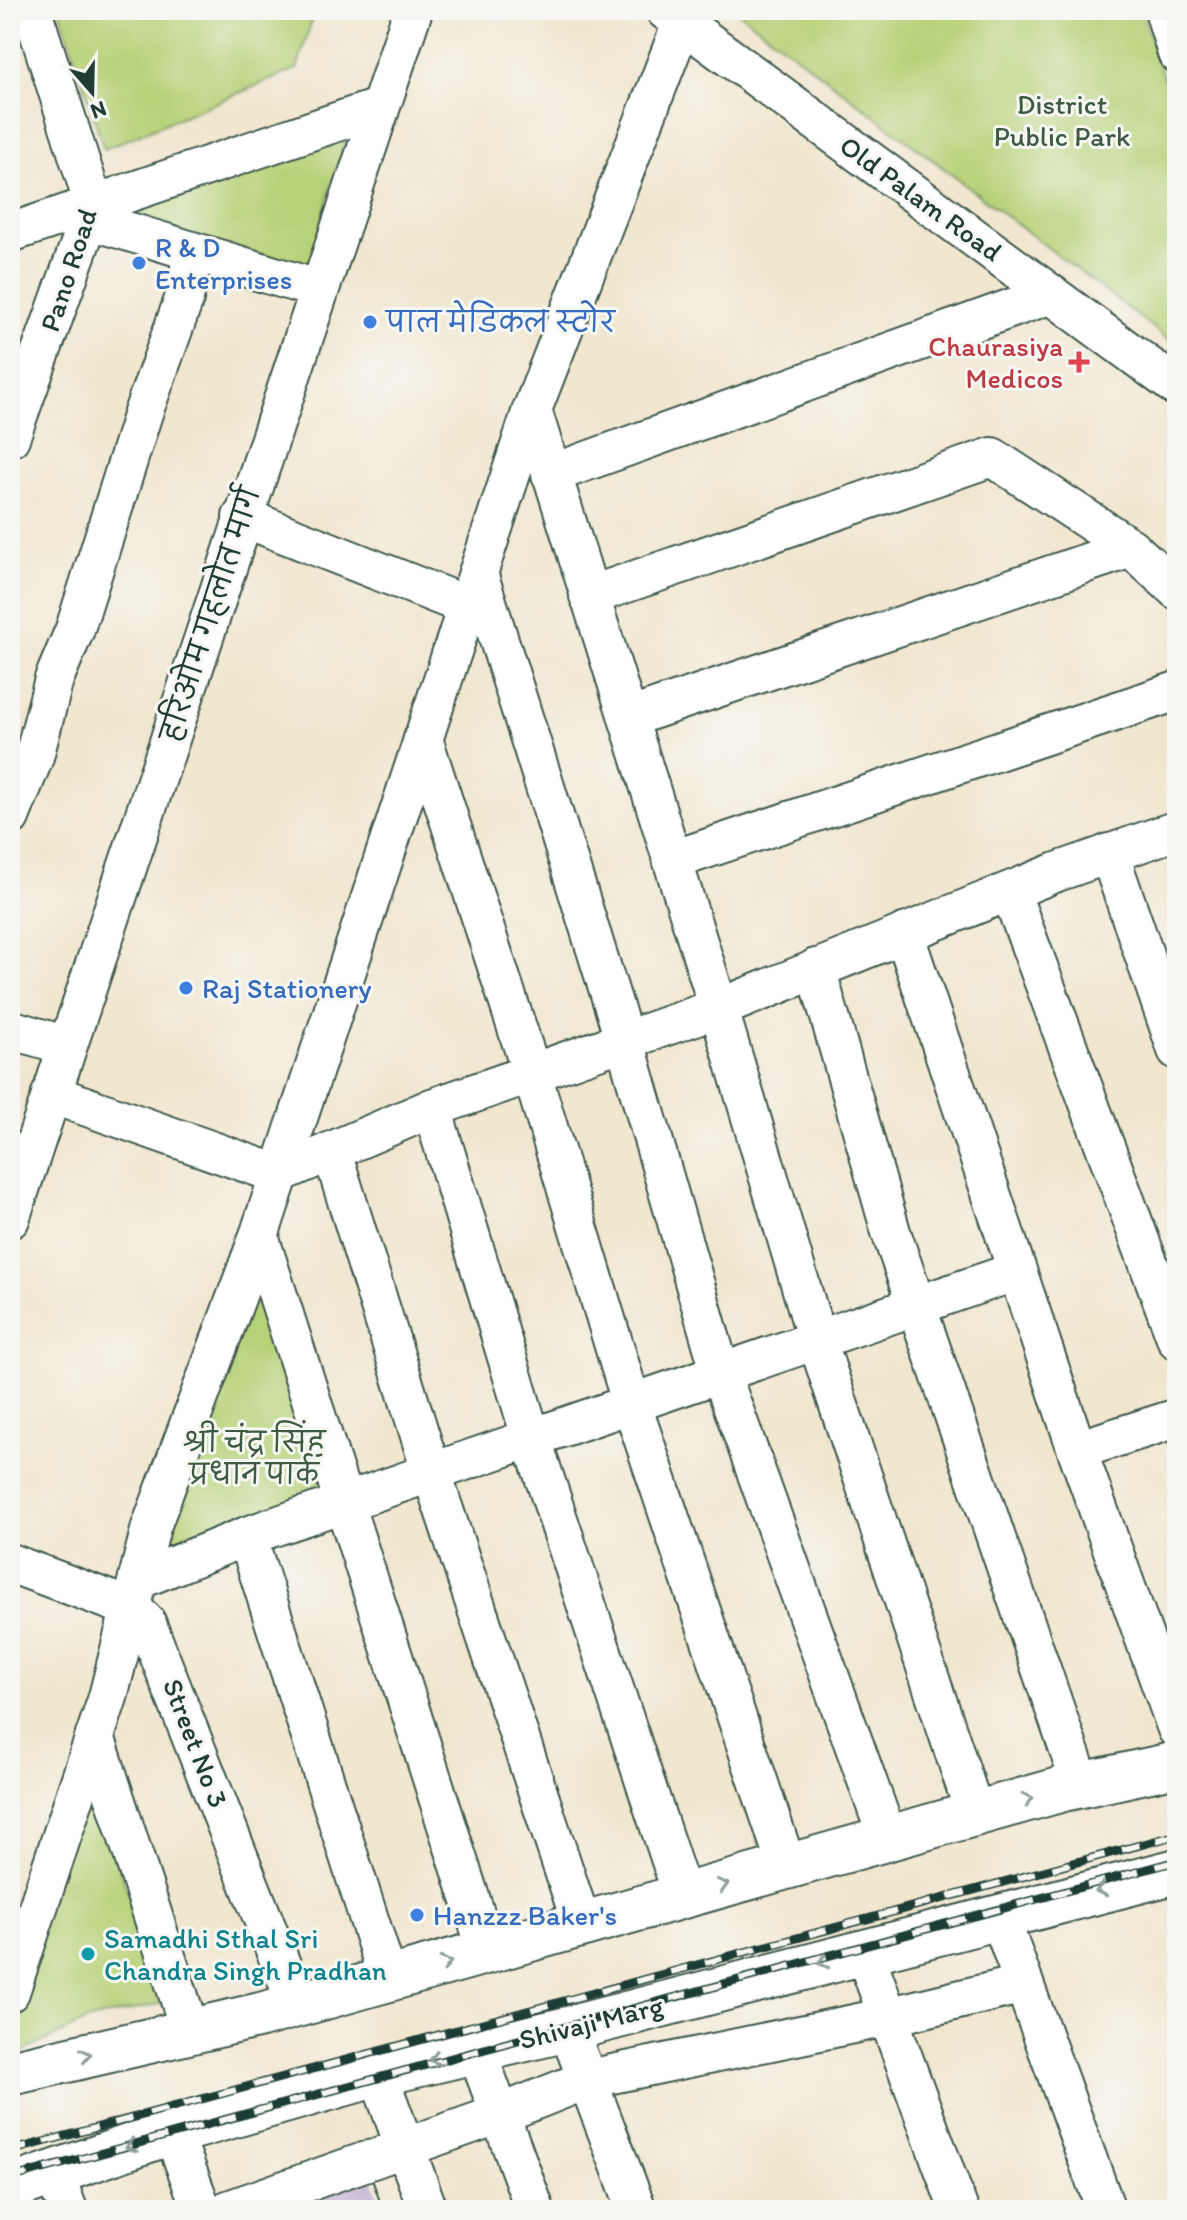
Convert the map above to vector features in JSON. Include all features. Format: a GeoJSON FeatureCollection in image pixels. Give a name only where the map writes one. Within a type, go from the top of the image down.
{"type":"FeatureCollection","features":[{"type":"Feature","properties":{"kind":"main road"},"geometry":{"type":"LineString","coordinates":[[10,2073],[297,2005],[975,1814],[1081,1785],[1177,1764]]}},
{"type":"Feature","properties":{"kind":"main road","name":"Shivaji Marg"},"geometry":{"type":"LineString","coordinates":[[10,2188],[61,2191],[173,2133],[378,2074],[568,2029],[1177,1871]]}},
{"type":"Feature","properties":{"kind":"street","name":"Pano Road"},"geometry":{"type":"LineString","coordinates":[[10,438],[92,212],[32,10]]}},
{"type":"Feature","properties":{"kind":"street","name":"हरिओम गहलोत मार्ग"},"geometry":{"type":"LineString","coordinates":[[10,1219],[317,289],[413,10]]}},
{"type":"Feature","properties":{"kind":"street"},"geometry":{"type":"LineString","coordinates":[[1164,10],[1177,53]]}},
{"type":"Feature","properties":{"kind":"street"},"geometry":{"type":"LineString","coordinates":[[10,1992],[95,1736],[151,1527],[259,1236],[532,410],[674,16]]}},
{"type":"Feature","properties":{"kind":"street","name":"Old Palam Road"},"geometry":{"type":"LineString","coordinates":[[674,16],[1177,387]]}},
{"type":"Feature","properties":{"kind":"street"},"geometry":{"type":"LineString","coordinates":[[10,233],[92,212],[378,108]]}},
{"type":"Feature","properties":{"kind":"street"},"geometry":{"type":"LineString","coordinates":[[92,212],[193,252],[317,289]]}},
{"type":"Feature","properties":{"kind":"street"},"geometry":{"type":"LineString","coordinates":[[10,817],[34,757],[54,679],[75,629],[146,401],[184,299],[193,252]]}},
{"type":"Feature","properties":{"kind":"street"},"geometry":{"type":"LineString","coordinates":[[551,474],[1051,294]]}},
{"type":"Feature","properties":{"kind":"street"},"geometry":{"type":"LineString","coordinates":[[532,410],[718,1006],[816,1337],[975,1814]]}},
{"type":"Feature","properties":{"kind":"street"},"geometry":{"type":"LineString","coordinates":[[589,596],[992,457],[1131,548],[1177,590]]}},
{"type":"Feature","properties":{"kind":"street"},"geometry":{"type":"LineString","coordinates":[[242,517],[472,589]]}},
{"type":"Feature","properties":{"kind":"street"},"geometry":{"type":"LineString","coordinates":[[628,718],[1131,548]]}},
{"type":"Feature","properties":{"kind":"street"},"geometry":{"type":"LineString","coordinates":[[472,589],[625,1042],[720,1371],[888,1839]]}},
{"type":"Feature","properties":{"kind":"street"},"geometry":{"type":"LineString","coordinates":[[673,860],[1177,691]]}},
{"type":"Feature","properties":{"kind":"street"},"geometry":{"type":"LineString","coordinates":[[423,739],[532,1074],[631,1402],[787,1867]]}},
{"type":"Feature","properties":{"kind":"street"},"geometry":{"type":"LineString","coordinates":[[51,1094],[278,1174],[432,1108],[625,1042],[1010,891],[1177,830]]}},
{"type":"Feature","properties":{"kind":"street"},"geometry":{"type":"LineString","coordinates":[[1109,853],[1177,1050]]}},
{"type":"Feature","properties":{"kind":"street"},"geometry":{"type":"LineString","coordinates":[[1010,891],[1177,1340]]}},
{"type":"Feature","properties":{"kind":"street"},"geometry":{"type":"LineString","coordinates":[[904,933],[1077,1450],[1177,1729]]}},
{"type":"Feature","properties":{"kind":"street"},"geometry":{"type":"LineString","coordinates":[[816,968],[891,1232],[1081,1785]]}},
{"type":"Feature","properties":{"kind":"street"},"geometry":{"type":"LineString","coordinates":[[10,1029],[67,1046]]}},
{"type":"Feature","properties":{"kind":"street"},"geometry":{"type":"LineString","coordinates":[[432,1108],[531,1437],[683,1897]]}},
{"type":"Feature","properties":{"kind":"street"},"geometry":{"type":"LineString","coordinates":[[332,1152],[431,1471],[582,1925]]}},
{"type":"Feature","properties":{"kind":"street"},"geometry":{"type":"LineString","coordinates":[[259,1236],[487,1951]]}},
{"type":"Feature","properties":{"kind":"street"},"geometry":{"type":"LineString","coordinates":[[10,1563],[134,1594],[247,1536],[816,1337],[1017,1271]]}},
{"type":"Feature","properties":{"kind":"street"},"geometry":{"type":"LineString","coordinates":[[1077,1450],[1177,1418]]}},
{"type":"Feature","properties":{"kind":"street"},"geometry":{"type":"LineString","coordinates":[[247,1536],[388,1979]]}},
{"type":"Feature","properties":{"kind":"street","name":"Street No 3"},"geometry":{"type":"LineString","coordinates":[[134,1594],[156,1640],[297,2005]]}},
{"type":"Feature","properties":{"kind":"street"},"geometry":{"type":"LineString","coordinates":[[95,1736],[190,2031]]}},
{"type":"Feature","properties":{"kind":"street"},"geometry":{"type":"LineString","coordinates":[[999,1915],[1106,2210]]}},
{"type":"Feature","properties":{"kind":"street"},"geometry":{"type":"LineString","coordinates":[[864,1951],[959,2210]]}},
{"type":"Feature","properties":{"kind":"street"},"geometry":{"type":"LineString","coordinates":[[228,2210],[500,2114],[588,2079],[887,2017],[1024,1984]]}},
{"type":"Feature","properties":{"kind":"street"},"geometry":{"type":"LineString","coordinates":[[568,2029],[637,2210]]}},
{"type":"Feature","properties":{"kind":"street"},"geometry":{"type":"LineString","coordinates":[[476,2049],[535,2210]]}},
{"type":"Feature","properties":{"kind":"street"},"geometry":{"type":"LineString","coordinates":[[378,2074],[428,2210]]}},
{"type":"Feature","properties":{"kind":"street"},"geometry":{"type":"LineString","coordinates":[[173,2133],[202,2210]]}},
{"type":"Feature","properties":{"kind":"green space"},"geometry":{"type":"Polygon","coordinates":[[[60,10],[315,10],[297,69],[104,149],[60,10]]]}},
{"type":"Feature","properties":{"kind":"green space","name":"District Public Park"},"geometry":{"type":"Polygon","coordinates":[[[736,10],[1141,10],[1177,119],[1177,346],[736,10]]]}},
{"type":"Feature","properties":{"kind":"green space"},"geometry":{"type":"Polygon","coordinates":[[[347,134],[308,267],[107,213],[347,134]]]}},
{"type":"Feature","properties":{"kind":"green space","name":"श्री चंद्र सिंह प्रधान पार्क"},"geometry":{"type":"Polygon","coordinates":[[[260,1279],[326,1491],[157,1559],[260,1279]]]}},
{"type":"Feature","properties":{"kind":"green space"},"geometry":{"type":"Polygon","coordinates":[[[83,1790],[95,1798],[167,2002],[86,2021],[10,2058],[10,2009],[83,1790]]]}},
{"type":"Feature","properties":{"kind":"building"},"geometry":{"type":"Polygon","coordinates":[[[368,2168],[383,2210],[311,2210],[304,2190],[368,2168]]]}},
{"type":"Feature","properties":{"kind":"railway"},"geometry":{"type":"LineString","coordinates":[[10,2151],[1177,1835]]}},
{"type":"Feature","properties":{"kind":"railway"},"geometry":{"type":"LineString","coordinates":[[10,2178],[1177,1861]]}},
{"type":"Feature","properties":{"kind":"place","name":"R & D Enterprises"},"geometry":{"type":"Point","coordinates":[139,263]}},
{"type":"Feature","properties":{"kind":"place","name":"पाल मेडिकल स्टोर"},"geometry":{"type":"Point","coordinates":[370,322]}},
{"type":"Feature","properties":{"kind":"place","name":"Chaurasiya Medicos"},"geometry":{"type":"Point","coordinates":[1079,362]}},
{"type":"Feature","properties":{"kind":"place","name":"Raj Stationery"},"geometry":{"type":"Point","coordinates":[186,988]}},
{"type":"Feature","properties":{"kind":"place","name":"Hanzzz Baker's"},"geometry":{"type":"Point","coordinates":[417,1915]}},
{"type":"Feature","properties":{"kind":"place","name":"Samadhi Sthal Sri Chandra Singh Pradhan"},"geometry":{"type":"Point","coordinates":[88,1954]}}]}
